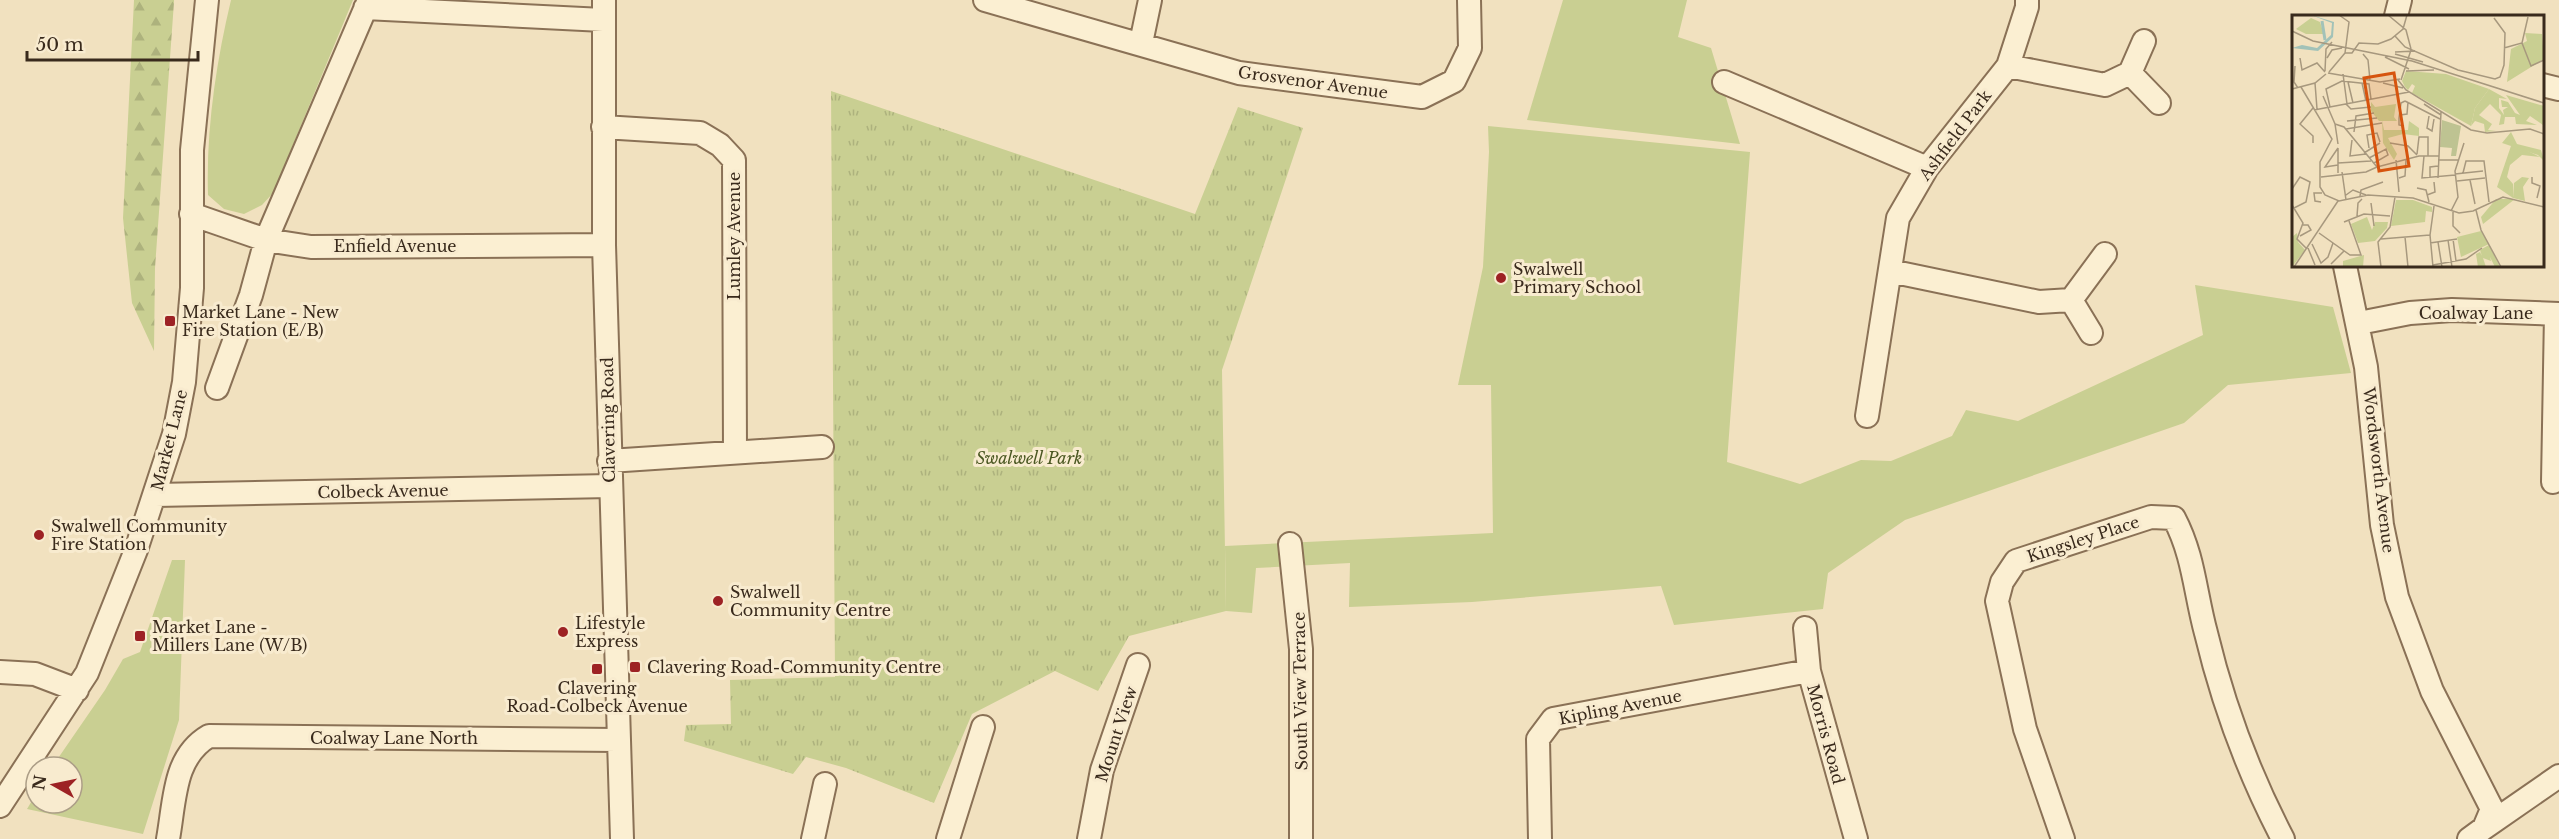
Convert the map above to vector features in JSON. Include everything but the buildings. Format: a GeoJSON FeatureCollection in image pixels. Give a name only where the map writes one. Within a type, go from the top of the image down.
{"type":"FeatureCollection","features":[{"type":"Feature","properties":{"kind":"street","name":"Market Lane"},"geometry":{"type":"LineString","coordinates":[[0,806],[77,690],[91,663],[156,495],[174,434],[184,382],[192,288],[192,150],[207,0]]}},
{"type":"Feature","properties":{"kind":"street","name":"Grosvenor Avenue"},"geometry":{"type":"LineString","coordinates":[[985,0],[1239,73],[1422,97],[1454,81],[1470,48],[1469,0]]}},
{"type":"Feature","properties":{"kind":"street"},"geometry":{"type":"LineString","coordinates":[[1141,43],[1150,0]]}},
{"type":"Feature","properties":{"kind":"street","name":"Ashfield Park"},"geometry":{"type":"LineString","coordinates":[[1867,416],[1898,218],[1927,168],[2008,66],[2028,7],[2027,0]]}},
{"type":"Feature","properties":{"kind":"street"},"geometry":{"type":"LineString","coordinates":[[2396,15],[2400,0]]}},
{"type":"Feature","properties":{"kind":"street"},"geometry":{"type":"LineString","coordinates":[[217,388],[251,295],[266,240],[367,4],[604,10]]}},
{"type":"Feature","properties":{"kind":"street","name":"Clavering Road"},"geometry":{"type":"LineString","coordinates":[[604,10],[604,245],[617,740],[622,839]]}},
{"type":"Feature","properties":{"kind":"street"},"geometry":{"type":"LineString","coordinates":[[2008,66],[2105,85],[2130,73],[2144,40]]}},
{"type":"Feature","properties":{"kind":"street"},"geometry":{"type":"LineString","coordinates":[[2130,73],[2159,103]]}},
{"type":"Feature","properties":{"kind":"street"},"geometry":{"type":"LineString","coordinates":[[1724,82],[1927,168]]}},
{"type":"Feature","properties":{"kind":"street"},"geometry":{"type":"LineString","coordinates":[[2544,85],[2559,89]]}},
{"type":"Feature","properties":{"kind":"street","name":"Lumley Avenue"},"geometry":{"type":"LineString","coordinates":[[603,127],[700,133],[720,145],[734,160],[735,452]]}},
{"type":"Feature","properties":{"kind":"street","name":"Enfield Avenue"},"geometry":{"type":"LineString","coordinates":[[191,214],[266,240],[311,247],[604,245]]}},
{"type":"Feature","properties":{"kind":"street"},"geometry":{"type":"LineString","coordinates":[[1890,271],[2039,302],[2071,300],[2105,254]]}},
{"type":"Feature","properties":{"kind":"street","name":"Wordsworth Avenue"},"geometry":{"type":"LineString","coordinates":[[2345,267],[2359,323],[2366,367],[2382,525],[2397,597],[2432,691],[2490,804],[2491,816],[2476,834]]}},
{"type":"Feature","properties":{"kind":"street"},"geometry":{"type":"LineString","coordinates":[[2071,300],[2091,333]]}},
{"type":"Feature","properties":{"kind":"street","name":"Coalway Lane"},"geometry":{"type":"LineString","coordinates":[[2359,323],[2410,313],[2452,310],[2557,314]]}},
{"type":"Feature","properties":{"kind":"street"},"geometry":{"type":"LineString","coordinates":[[2553,482],[2557,314]]}},
{"type":"Feature","properties":{"kind":"street"},"geometry":{"type":"LineString","coordinates":[[609,461],[822,447]]}},
{"type":"Feature","properties":{"kind":"street","name":"Colbeck Avenue"},"geometry":{"type":"LineString","coordinates":[[156,495],[610,486]]}},
{"type":"Feature","properties":{"kind":"street","name":"Kingsley Place"},"geometry":{"type":"LineString","coordinates":[[2063,839],[2025,729],[1997,601],[2002,582],[2016,561],[2151,517],[2174,518],[2187,543],[2206,634],[2247,764],[2283,839]]}},
{"type":"Feature","properties":{"kind":"street","name":"South View Terrace"},"geometry":{"type":"LineString","coordinates":[[1290,544],[1301,649],[1301,839]]}},
{"type":"Feature","properties":{"kind":"street","name":"Morris Road"},"geometry":{"type":"LineString","coordinates":[[1805,628],[1809,671],[1856,839]]}},
{"type":"Feature","properties":{"kind":"street","name":"Mount View"},"geometry":{"type":"LineString","coordinates":[[1089,839],[1102,770],[1138,665]]}},
{"type":"Feature","properties":{"kind":"street","name":"Kipling Avenue"},"geometry":{"type":"LineString","coordinates":[[1540,839],[1538,739],[1553,719],[1809,671]]}},
{"type":"Feature","properties":{"kind":"street"},"geometry":{"type":"LineString","coordinates":[[0,672],[34,674],[77,690]]}},
{"type":"Feature","properties":{"kind":"street"},"geometry":{"type":"LineString","coordinates":[[948,839],[983,727]]}},
{"type":"Feature","properties":{"kind":"street","name":"Coalway Lane North"},"geometry":{"type":"LineString","coordinates":[[168,839],[183,762],[194,745],[208,736],[617,740]]}},
{"type":"Feature","properties":{"kind":"street"},"geometry":{"type":"LineString","coordinates":[[2476,834],[2559,776]]}},
{"type":"Feature","properties":{"kind":"street"},"geometry":{"type":"LineString","coordinates":[[813,839],[825,784]]}},
{"type":"Feature","properties":{"kind":"green space"},"geometry":{"type":"Polygon","coordinates":[[[134,0],[174,0],[155,268],[154,351],[132,303],[123,218],[134,0]]]}},
{"type":"Feature","properties":{"kind":"green space"},"geometry":{"type":"Polygon","coordinates":[[[231,0],[353,0],[273,193],[262,205],[244,214],[224,209],[208,195],[213,97],[231,0]]]}},
{"type":"Feature","properties":{"kind":"green space"},"geometry":{"type":"Polygon","coordinates":[[[1563,0],[1687,0],[1678,37],[1711,48],[1740,144],[1527,120],[1563,0]]]}},
{"type":"Feature","properties":{"kind":"green space","name":"Swalwell Park"},"geometry":{"type":"Polygon","coordinates":[[[831,91],[1195,214],[1238,107],[1303,128],[1222,370],[1226,611],[1129,636],[1098,691],[1055,671],[972,714],[934,803],[846,768],[806,757],[793,774],[684,741],[686,725],[731,724],[730,680],[835,677],[831,91]]]}},
{"type":"Feature","properties":{"kind":"green space"},"geometry":{"type":"Polygon","coordinates":[[[1488,126],[1750,152],[1727,462],[1800,484],[1861,460],[1891,461],[1952,436],[1966,410],[2018,421],[2203,335],[2195,285],[2333,307],[2351,373],[2228,385],[2184,423],[1905,520],[1828,573],[1823,609],[1674,625],[1661,586],[1472,602],[1349,607],[1350,563],[1256,568],[1252,613],[1226,611],[1225,546],[1493,533],[1491,385],[1458,385],[1483,267],[1489,152],[1488,126]]]}},
{"type":"Feature","properties":{"kind":"green space"},"geometry":{"type":"Polygon","coordinates":[[[172,560],[185,560],[179,720],[143,834],[55,815],[84,815],[84,755],[60,755],[105,690],[123,659],[140,652],[172,560]]]}},
{"type":"Feature","properties":{"kind":"place","name":"Swalwell Primary School"},"geometry":{"type":"Point","coordinates":[1501,278]}},
{"type":"Feature","properties":{"kind":"place","name":"Market Lane - New Fire Station (E/B)"},"geometry":{"type":"Point","coordinates":[170,321]}},
{"type":"Feature","properties":{"kind":"place","name":"Swalwell Community Fire Station"},"geometry":{"type":"Point","coordinates":[39,535]}},
{"type":"Feature","properties":{"kind":"place","name":"Swalwell Community Centre"},"geometry":{"type":"Point","coordinates":[718,601]}},
{"type":"Feature","properties":{"kind":"place","name":"Lifestyle Express"},"geometry":{"type":"Point","coordinates":[563,632]}},
{"type":"Feature","properties":{"kind":"place","name":"Market Lane - Millers Lane (W/B)"},"geometry":{"type":"Point","coordinates":[140,636]}},
{"type":"Feature","properties":{"kind":"place","name":"Clavering Road-Community Centre"},"geometry":{"type":"Point","coordinates":[635,667]}},
{"type":"Feature","properties":{"kind":"place","name":"Clavering Road-Colbeck Avenue"},"geometry":{"type":"Point","coordinates":[597,669]}}]}
